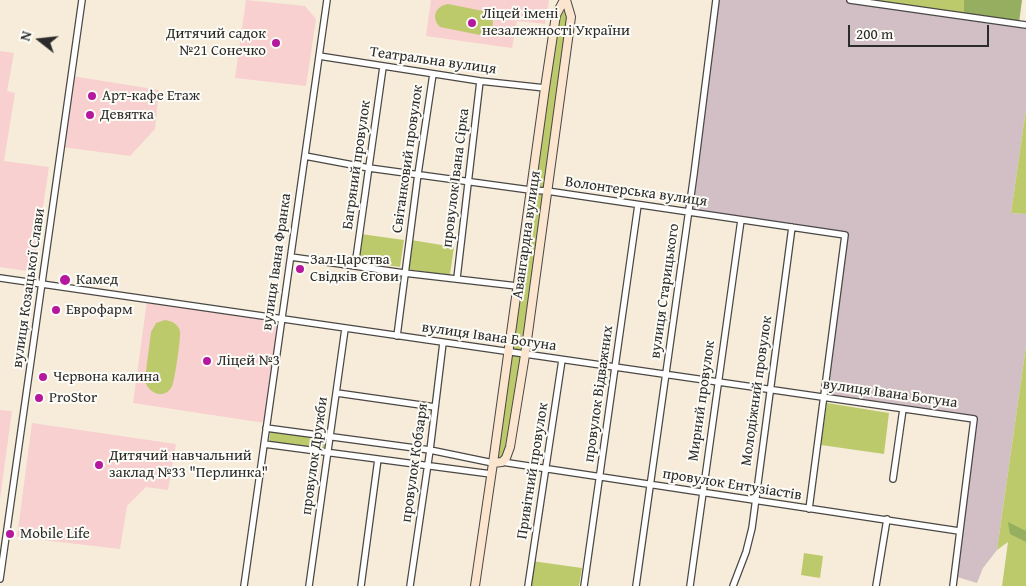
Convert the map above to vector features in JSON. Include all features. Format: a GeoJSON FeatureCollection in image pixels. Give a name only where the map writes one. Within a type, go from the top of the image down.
{"type":"FeatureCollection","features":[{"type":"Feature","properties":{"kind":"street","name":"вулиця Козацької Слави"},"geometry":{"type":"LineString","coordinates":[[0,579],[82,0]]}},
{"type":"Feature","properties":{"kind":"street","name":"вулиця Івана Франка"},"geometry":{"type":"LineString","coordinates":[[244,586],[327,0]]}},
{"type":"Feature","properties":{"kind":"street","name":"Авангардна вулиця"},"geometry":{"type":"LineString","coordinates":[[475,586],[544,88],[556,14],[565,0]]}},
{"type":"Feature","properties":{"kind":"street","name":"Авангардна вулиця"},"geometry":{"type":"LineString","coordinates":[[502,462],[506,458],[512,436],[525,355],[571,17],[565,0]]}},
{"type":"Feature","properties":{"kind":"street","name":"вулиця Старицького"},"geometry":{"type":"LineString","coordinates":[[636,586],[689,212],[716,0]]}},
{"type":"Feature","properties":{"kind":"street"},"geometry":{"type":"LineString","coordinates":[[850,0],[1026,25]]}},
{"type":"Feature","properties":{"kind":"street","name":"Театральна вулиця"},"geometry":{"type":"LineString","coordinates":[[319,56],[480,81],[544,88]]}},
{"type":"Feature","properties":{"kind":"street","name":"Багряний провулок"},"geometry":{"type":"LineString","coordinates":[[355,266],[383,67]]}},
{"type":"Feature","properties":{"kind":"street","name":"Світанковий провулок"},"geometry":{"type":"LineString","coordinates":[[397,336],[404,273],[433,74]]}},
{"type":"Feature","properties":{"kind":"street","name":"провулок Івана Сірка"},"geometry":{"type":"LineString","coordinates":[[457,278],[480,81]]}},
{"type":"Feature","properties":{"kind":"street","name":"Волонтерська вулиця"},"geometry":{"type":"LineString","coordinates":[[305,156],[368,168],[547,191],[845,235],[824,398]]}},
{"type":"Feature","properties":{"kind":"street","name":"провулок Відважних"},"geometry":{"type":"LineString","coordinates":[[584,586],[638,205]]}},
{"type":"Feature","properties":{"kind":"street","name":"Мирний провулок"},"geometry":{"type":"LineString","coordinates":[[690,586],[741,220]]}},
{"type":"Feature","properties":{"kind":"street","name":"Молодіжний провулок"},"geometry":{"type":"LineString","coordinates":[[734,586],[752,528],[792,227]]}},
{"type":"Feature","properties":{"kind":"street"},"geometry":{"type":"LineString","coordinates":[[291,257],[517,286]]}},
{"type":"Feature","properties":{"kind":"street","name":"вулиця Івана Богуна"},"geometry":{"type":"LineString","coordinates":[[0,278],[974,419],[959,531]]}},
{"type":"Feature","properties":{"kind":"street","name":"провулок Дружби"},"geometry":{"type":"LineString","coordinates":[[309,586],[346,329]]}},
{"type":"Feature","properties":{"kind":"street","name":"провулок Кобзаря"},"geometry":{"type":"LineString","coordinates":[[410,586],[430,450],[443,343]]}},
{"type":"Feature","properties":{"kind":"street","name":"Привітний провулок"},"geometry":{"type":"LineString","coordinates":[[528,586],[562,360]]}},
{"type":"Feature","properties":{"kind":"street"},"geometry":{"type":"LineString","coordinates":[[337,393],[435,407]]}},
{"type":"Feature","properties":{"kind":"street"},"geometry":{"type":"LineString","coordinates":[[809,509],[824,398]]}},
{"type":"Feature","properties":{"kind":"street"},"geometry":{"type":"LineString","coordinates":[[893,479],[903,409]]}},
{"type":"Feature","properties":{"kind":"street"},"geometry":{"type":"LineString","coordinates":[[266,428],[430,450],[493,463],[502,462]]}},
{"type":"Feature","properties":{"kind":"street"},"geometry":{"type":"LineString","coordinates":[[264,444],[491,474]]}},
{"type":"Feature","properties":{"kind":"street"},"geometry":{"type":"LineString","coordinates":[[361,586],[378,459]]}},
{"type":"Feature","properties":{"kind":"street","name":"провулок Ентузіастів"},"geometry":{"type":"LineString","coordinates":[[502,462],[650,486],[959,531]]}},
{"type":"Feature","properties":{"kind":"street"},"geometry":{"type":"LineString","coordinates":[[876,586],[887,519]]}},
{"type":"Feature","properties":{"kind":"street"},"geometry":{"type":"LineString","coordinates":[[953,586],[959,531]]}},
{"type":"Feature","properties":{"kind":"shaded area","name":"Дитячий садок №21 Сонечко"},"geometry":{"type":"Polygon","coordinates":[[[246,0],[305,6],[316,19],[306,86],[235,78],[246,0]]]}},
{"type":"Feature","properties":{"kind":"shaded area","name":"Ліцей імені незалежності України"},"geometry":{"type":"Polygon","coordinates":[[[431,0],[549,0],[545,24],[517,21],[512,48],[426,36],[431,0]]]}},
{"type":"Feature","properties":{"kind":"shaded area"},"geometry":{"type":"Polygon","coordinates":[[[716,0],[853,0],[1026,24],[1026,109],[1011,213],[1026,214],[1026,346],[997,550],[983,568],[977,583],[954,576],[974,419],[824,397],[845,235],[689,212],[716,0]]]}},
{"type":"Feature","properties":{"kind":"shaded area"},"geometry":{"type":"Polygon","coordinates":[[[0,51],[14,53],[7,91],[15,93],[4,161],[49,167],[33,272],[0,267],[0,51]]]}},
{"type":"Feature","properties":{"kind":"shaded area"},"geometry":{"type":"Polygon","coordinates":[[[72,76],[159,90],[155,129],[130,156],[62,147],[72,76]]]}},
{"type":"Feature","properties":{"kind":"shaded area","name":"Ліцей №3"},"geometry":{"type":"Polygon","coordinates":[[[147,301],[282,320],[265,423],[133,403],[147,301]]]}},
{"type":"Feature","properties":{"kind":"shaded area"},"geometry":{"type":"Polygon","coordinates":[[[0,410],[12,411],[0,499],[0,410]]]}},
{"type":"Feature","properties":{"kind":"shaded area","name":"Дитячий навчальний заклад №33 \"Перлинка\""},"geometry":{"type":"Polygon","coordinates":[[[32,423],[176,444],[168,490],[146,487],[127,506],[120,549],[17,537],[32,423]]]}},
{"type":"Feature","properties":{"kind":"green space"},"geometry":{"type":"Polygon","coordinates":[[[850,0],[964,0],[964,16],[850,0]]]}},
{"type":"Feature","properties":{"kind":"green space"},"geometry":{"type":"Polygon","coordinates":[[[964,0],[1022,0],[1019,23],[964,16],[964,0]]]}},
{"type":"Feature","properties":{"kind":"green space"},"geometry":{"type":"Polygon","coordinates":[[[448,4],[488,12],[493,23],[491,29],[480,35],[440,27],[435,16],[437,10],[448,4]]]}},
{"type":"Feature","properties":{"kind":"green space"},"geometry":{"type":"Polygon","coordinates":[[[565,11],[571,17],[547,191],[506,458],[493,463],[556,15],[565,11]]]}},
{"type":"Feature","properties":{"kind":"green space"},"geometry":{"type":"Polygon","coordinates":[[[1026,109],[1026,214],[1011,213],[1026,109]]]}},
{"type":"Feature","properties":{"kind":"green space"},"geometry":{"type":"Polygon","coordinates":[[[361,234],[404,240],[400,267],[357,261],[361,234]]]}},
{"type":"Feature","properties":{"kind":"green space"},"geometry":{"type":"Polygon","coordinates":[[[411,240],[454,247],[450,275],[406,269],[411,240]]]}},
{"type":"Feature","properties":{"kind":"green space"},"geometry":{"type":"Polygon","coordinates":[[[165,320],[176,325],[180,335],[172,386],[169,391],[161,394],[152,391],[146,384],[145,379],[151,332],[156,323],[165,320]]]}},
{"type":"Feature","properties":{"kind":"green space"},"geometry":{"type":"Polygon","coordinates":[[[1026,346],[1026,586],[1002,586],[1008,542],[997,550],[1026,346]]]}},
{"type":"Feature","properties":{"kind":"green space"},"geometry":{"type":"Polygon","coordinates":[[[827,403],[889,413],[884,454],[821,445],[827,403]]]}},
{"type":"Feature","properties":{"kind":"green space"},"geometry":{"type":"Polygon","coordinates":[[[271,428],[328,436],[324,449],[269,442],[271,428]]]}},
{"type":"Feature","properties":{"kind":"green space"},"geometry":{"type":"Polygon","coordinates":[[[1008,522],[1026,531],[1026,542],[1010,534],[1008,522]]]}},
{"type":"Feature","properties":{"kind":"green space"},"geometry":{"type":"Polygon","coordinates":[[[804,553],[823,556],[820,578],[801,575],[804,553]]]}},
{"type":"Feature","properties":{"kind":"green space"},"geometry":{"type":"Polygon","coordinates":[[[532,561],[582,568],[579,586],[528,586],[532,561]]]}},
{"type":"Feature","properties":{"kind":"place","name":"Ліцей імені незалежності України"},"geometry":{"type":"Point","coordinates":[472,23]}},
{"type":"Feature","properties":{"kind":"place","name":"Дитячий садок №21 Сонечко"},"geometry":{"type":"Point","coordinates":[276,43]}},
{"type":"Feature","properties":{"kind":"place","name":"Арт-кафе Етаж"},"geometry":{"type":"Point","coordinates":[92,96]}},
{"type":"Feature","properties":{"kind":"place","name":"Девятка"},"geometry":{"type":"Point","coordinates":[90,115]}},
{"type":"Feature","properties":{"kind":"place","name":"Зал Царства Свідків Єгови"},"geometry":{"type":"Point","coordinates":[300,269]}},
{"type":"Feature","properties":{"kind":"place","name":"Камед"},"geometry":{"type":"Point","coordinates":[65,280]}},
{"type":"Feature","properties":{"kind":"place","name":"Еврофарм"},"geometry":{"type":"Point","coordinates":[56,310]}},
{"type":"Feature","properties":{"kind":"place","name":"Ліцей №3"},"geometry":{"type":"Point","coordinates":[207,361]}},
{"type":"Feature","properties":{"kind":"place","name":"Червона калина"},"geometry":{"type":"Point","coordinates":[43,377]}},
{"type":"Feature","properties":{"kind":"place","name":"ProStor"},"geometry":{"type":"Point","coordinates":[39,398]}},
{"type":"Feature","properties":{"kind":"place","name":"Дитячий навчальний заклад №33 \"Перлинка\""},"geometry":{"type":"Point","coordinates":[99,465]}},
{"type":"Feature","properties":{"kind":"place","name":"Mobile Life"},"geometry":{"type":"Point","coordinates":[10,534]}}]}
